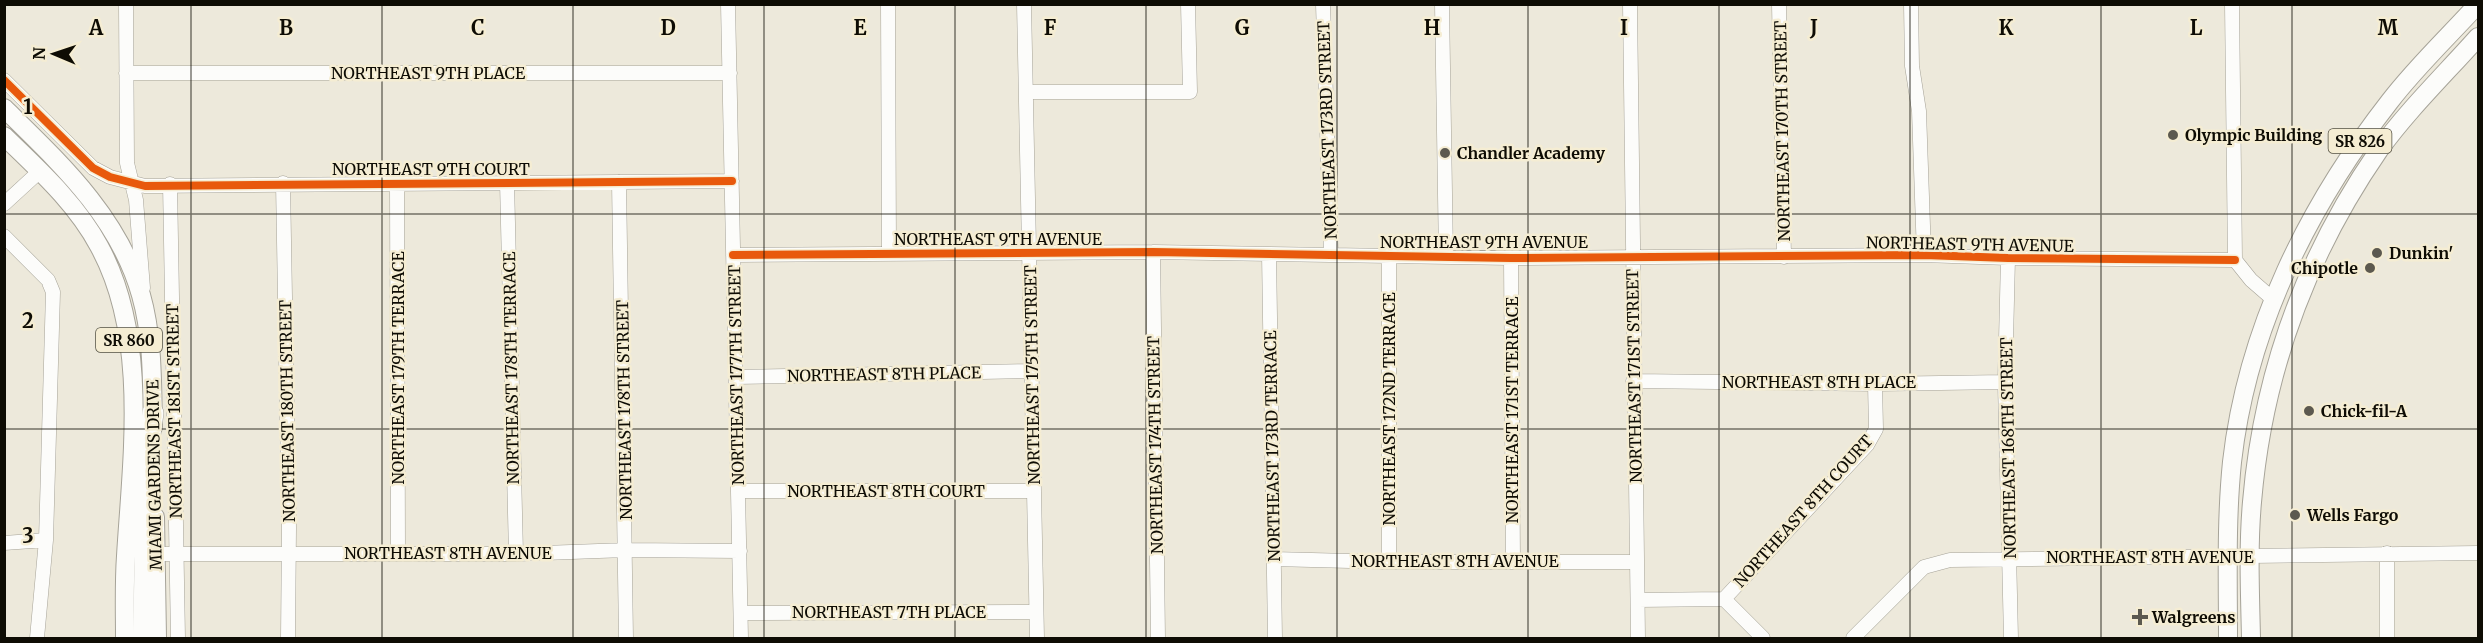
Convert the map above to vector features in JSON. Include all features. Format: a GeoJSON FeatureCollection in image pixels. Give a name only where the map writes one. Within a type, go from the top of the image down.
{"type":"FeatureCollection","features":[{"type":"Feature","properties":{"kind":"highway"},"geometry":{"type":"LineString","coordinates":[[144,639],[146,463],[153,413]]}},
{"type":"Feature","properties":{"kind":"main road","name":"SR 826"},"geometry":{"type":"LineString","coordinates":[[2228,639],[2229,506],[2238,423],[2257,347],[2274,300],[2318,206],[2343,166],[2391,99],[2478,4]]}},
{"type":"Feature","properties":{"kind":"main road","name":"SR 826"},"geometry":{"type":"LineString","coordinates":[[2251,639],[2249,557],[2252,504],[2262,422],[2286,332],[2318,254],[2380,149],[2478,37]]}},
{"type":"Feature","properties":{"kind":"main road","name":"MIAMI GARDENS DRIVE"},"geometry":{"type":"LineString","coordinates":[[4,108],[72,176],[95,204],[116,236],[136,280],[144,308],[149,342],[153,413],[158,639]]}},
{"type":"Feature","properties":{"kind":"main road"},"geometry":{"type":"LineString","coordinates":[[4,115],[38,158],[40,171],[56,171],[72,176]]}},
{"type":"Feature","properties":{"kind":"main road","name":"MIAMI GARDENS DRIVE"},"geometry":{"type":"LineString","coordinates":[[4,136],[40,171],[78,214],[100,247],[120,296],[127,328],[132,379],[133,424],[125,580],[125,639]]}},
{"type":"Feature","properties":{"kind":"main road"},"geometry":{"type":"LineString","coordinates":[[2274,300],[2282,312],[2286,332]]}},
{"type":"Feature","properties":{"kind":"street","name":"NORTHEAST 181ST STREET"},"geometry":{"type":"LineString","coordinates":[[126,4],[127,163],[136,200],[144,308]]}},
{"type":"Feature","properties":{"kind":"street","name":"NORTHEAST 177TH STREET"},"geometry":{"type":"LineString","coordinates":[[728,4],[741,639]]}},
{"type":"Feature","properties":{"kind":"street"},"geometry":{"type":"LineString","coordinates":[[888,4],[889,252]]}},
{"type":"Feature","properties":{"kind":"street","name":"NORTHEAST 175TH STREET"},"geometry":{"type":"LineString","coordinates":[[1024,4],[1036,639]]}},
{"type":"Feature","properties":{"kind":"street"},"geometry":{"type":"LineString","coordinates":[[1027,92],[1190,92],[1188,4]]}},
{"type":"Feature","properties":{"kind":"street","name":"NORTHEAST 173RD STREET"},"geometry":{"type":"LineString","coordinates":[[1323,4],[1331,255]]}},
{"type":"Feature","properties":{"kind":"street"},"geometry":{"type":"LineString","coordinates":[[1442,4],[1446,256]]}},
{"type":"Feature","properties":{"kind":"street","name":"NORTHEAST 171ST STREET"},"geometry":{"type":"LineString","coordinates":[[1630,4],[1638,639]]}},
{"type":"Feature","properties":{"kind":"street","name":"NORTHEAST 170TH STREET"},"geometry":{"type":"LineString","coordinates":[[1779,4],[1784,257]]}},
{"type":"Feature","properties":{"kind":"street"},"geometry":{"type":"LineString","coordinates":[[1911,4],[1912,66],[1919,111],[1924,255]]}},
{"type":"Feature","properties":{"kind":"street"},"geometry":{"type":"LineString","coordinates":[[2232,4],[2235,260],[2251,280],[2274,300]]}},
{"type":"Feature","properties":{"kind":"street","name":"NORTHEAST 9TH PLACE"},"geometry":{"type":"LineString","coordinates":[[126,72],[730,73]]}},
{"type":"Feature","properties":{"kind":"street","name":"NORTHEAST 9TH COURT"},"geometry":{"type":"LineString","coordinates":[[4,80],[93,168],[110,177],[145,186],[283,183],[732,181]]}},
{"type":"Feature","properties":{"kind":"street"},"geometry":{"type":"LineString","coordinates":[[4,204],[40,171]]}},
{"type":"Feature","properties":{"kind":"street","name":"NORTHEAST 178TH TERRACE"},"geometry":{"type":"LineString","coordinates":[[507,182],[516,554]]}},
{"type":"Feature","properties":{"kind":"street","name":"NORTHEAST 178TH STREET"},"geometry":{"type":"LineString","coordinates":[[619,182],[626,639]]}},
{"type":"Feature","properties":{"kind":"street","name":"NORTHEAST 180TH STREET"},"geometry":{"type":"LineString","coordinates":[[283,183],[288,639]]}},
{"type":"Feature","properties":{"kind":"street","name":"NORTHEAST 179TH TERRACE"},"geometry":{"type":"LineString","coordinates":[[397,183],[398,553]]}},
{"type":"Feature","properties":{"kind":"street","name":"NORTHEAST 181ST STREET"},"geometry":{"type":"LineString","coordinates":[[170,184],[178,639]]}},
{"type":"Feature","properties":{"kind":"street"},"geometry":{"type":"LineString","coordinates":[[4,236],[48,280],[53,292],[46,540],[37,639]]}},
{"type":"Feature","properties":{"kind":"street","name":"NORTHEAST 9TH AVENUE"},"geometry":{"type":"LineString","coordinates":[[734,255],[804,256],[889,252],[1029,254],[1153,252],[1511,258],[1924,255],[2235,260]]}},
{"type":"Feature","properties":{"kind":"street","name":"NORTHEAST 174TH STREET"},"geometry":{"type":"LineString","coordinates":[[1153,252],[1158,639]]}},
{"type":"Feature","properties":{"kind":"street","name":"NORTHEAST 173RD TERRACE"},"geometry":{"type":"LineString","coordinates":[[1269,254],[1275,639]]}},
{"type":"Feature","properties":{"kind":"street","name":"NORTHEAST 172ND TERRACE"},"geometry":{"type":"LineString","coordinates":[[1389,256],[1389,562]]}},
{"type":"Feature","properties":{"kind":"street","name":"NORTHEAST 171ST TERRACE"},"geometry":{"type":"LineString","coordinates":[[1511,258],[1513,562]]}},
{"type":"Feature","properties":{"kind":"street","name":"NORTHEAST 168TH STREET"},"geometry":{"type":"LineString","coordinates":[[2008,258],[2005,382],[2011,639]]}},
{"type":"Feature","properties":{"kind":"street","name":"NORTHEAST 8TH PLACE"},"geometry":{"type":"LineString","coordinates":[[736,376],[1031,371]]}},
{"type":"Feature","properties":{"kind":"street","name":"NORTHEAST 8TH PLACE"},"geometry":{"type":"LineString","coordinates":[[1634,381],[1875,384],[2005,382]]}},
{"type":"Feature","properties":{"kind":"street","name":"NORTHEAST 8TH COURT"},"geometry":{"type":"LineString","coordinates":[[1724,599],[1867,445],[1876,429],[1875,384]]}},
{"type":"Feature","properties":{"kind":"street","name":"NORTHEAST 8TH COURT"},"geometry":{"type":"LineString","coordinates":[[738,491],[1034,491]]}},
{"type":"Feature","properties":{"kind":"street"},"geometry":{"type":"LineString","coordinates":[[4,543],[46,540]]}},
{"type":"Feature","properties":{"kind":"street","name":"NORTHEAST 8TH AVENUE"},"geometry":{"type":"LineString","coordinates":[[156,554],[516,554],[626,550],[740,551]]}},
{"type":"Feature","properties":{"kind":"street"},"geometry":{"type":"LineString","coordinates":[[2386,553],[2387,639]]}},
{"type":"Feature","properties":{"kind":"street","name":"NORTHEAST 8TH AVENUE"},"geometry":{"type":"LineString","coordinates":[[1853,639],[1924,567],[1950,560],[2478,553]]}},
{"type":"Feature","properties":{"kind":"street","name":"NORTHEAST 8TH AVENUE"},"geometry":{"type":"LineString","coordinates":[[1273,559],[1389,562],[1637,562]]}},
{"type":"Feature","properties":{"kind":"street"},"geometry":{"type":"LineString","coordinates":[[1638,600],[1724,599],[1763,639]]}},
{"type":"Feature","properties":{"kind":"street","name":"NORTHEAST 7TH PLACE"},"geometry":{"type":"LineString","coordinates":[[741,613],[1036,612]]}},
{"type":"Feature","properties":{"kind":"cycle path"},"geometry":{"type":"LineString","coordinates":[[4,80],[93,168],[110,177],[145,186],[732,181]]}},
{"type":"Feature","properties":{"kind":"cycle path"},"geometry":{"type":"LineString","coordinates":[[733,255],[1153,252],[1511,258],[1924,255],[2235,260]]}},
{"type":"Feature","properties":{"kind":"place","name":"Olympic Building"},"geometry":{"type":"Point","coordinates":[2173,135]}},
{"type":"Feature","properties":{"kind":"place","name":"Chandler Academy"},"geometry":{"type":"Point","coordinates":[1445,153]}},
{"type":"Feature","properties":{"kind":"place","name":"Dunkin'"},"geometry":{"type":"Point","coordinates":[2377,253]}},
{"type":"Feature","properties":{"kind":"place","name":"Chipotle"},"geometry":{"type":"Point","coordinates":[2370,268]}},
{"type":"Feature","properties":{"kind":"place","name":"Chick-fil-A"},"geometry":{"type":"Point","coordinates":[2309,411]}},
{"type":"Feature","properties":{"kind":"place","name":"Wells Fargo"},"geometry":{"type":"Point","coordinates":[2295,515]}},
{"type":"Feature","properties":{"kind":"place","name":"Walgreens"},"geometry":{"type":"Point","coordinates":[2140,617]}}]}
